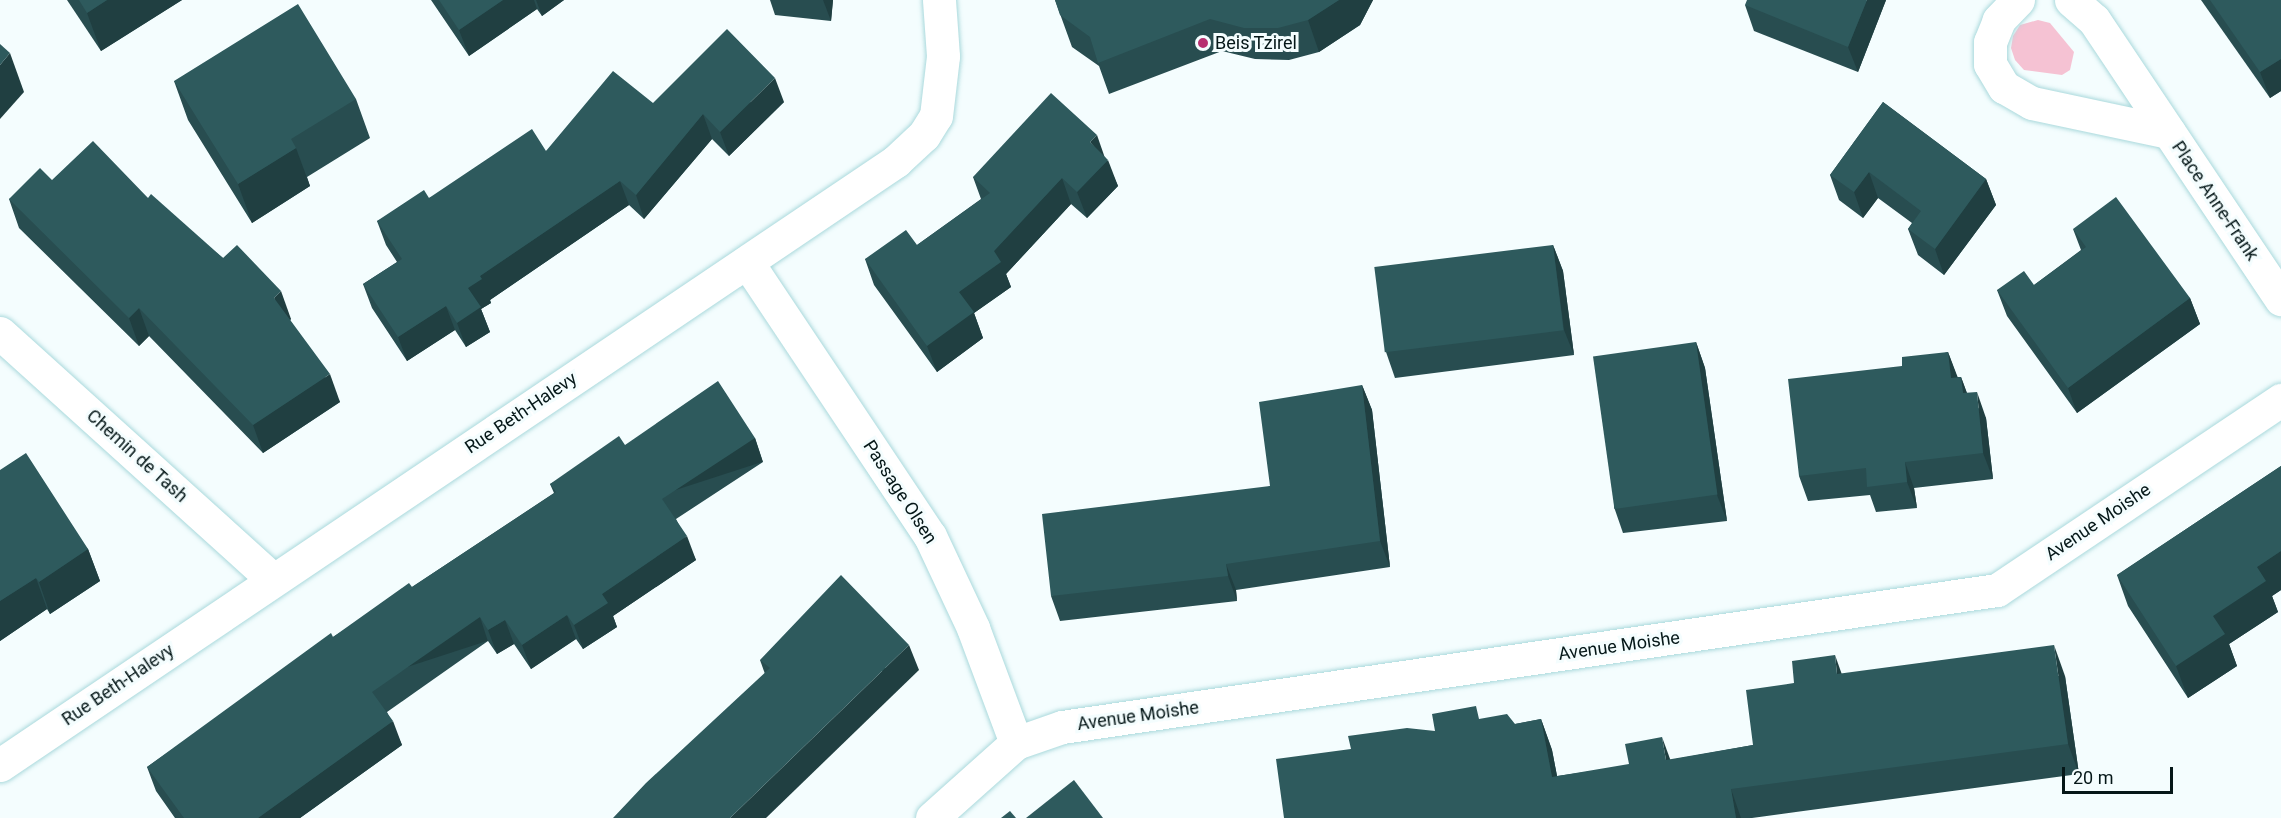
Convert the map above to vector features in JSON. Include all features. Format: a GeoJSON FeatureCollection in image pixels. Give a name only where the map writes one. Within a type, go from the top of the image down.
{"type":"FeatureCollection","features":[{"type":"Feature","properties":{"kind":"street","name":"Rue Beth-Halevy"},"geometry":{"type":"LineString","coordinates":[[0,765],[896,161],[924,135],[936,116],[941,93],[939,0]]}},
{"type":"Feature","properties":{"kind":"street","name":"Place Anne-Frank"},"geometry":{"type":"LineString","coordinates":[[2018,0],[1999,20],[1990,42],[1990,64],[2004,87],[2032,103],[2169,132]]}},
{"type":"Feature","properties":{"kind":"street","name":"Place Anne-Frank"},"geometry":{"type":"LineString","coordinates":[[2070,0],[2094,20],[2281,299]]}},
{"type":"Feature","properties":{"kind":"street","name":"Passage Olsen"},"geometry":{"type":"LineString","coordinates":[[747,262],[930,536],[973,628],[1016,743]]}},
{"type":"Feature","properties":{"kind":"street","name":"Chemin de Tash"},"geometry":{"type":"LineString","coordinates":[[0,333],[273,580]]}},
{"type":"Feature","properties":{"kind":"street","name":"Avenue Moishe"},"geometry":{"type":"LineString","coordinates":[[932,818],[1016,743],[1062,727],[1997,590],[2281,399]]}},
{"type":"Feature","properties":{"kind":"shaded area"},"geometry":{"type":"Polygon","coordinates":[[[2038,20],[2050,23],[2074,52],[2070,70],[2062,75],[2024,70],[2015,60],[2011,48],[2013,36],[2020,25],[2038,20]]]}},
{"type":"Feature","properties":{"kind":"building"},"geometry":{"type":"Polygon","coordinates":[[[79,0],[107,0],[87,13],[79,0]]]}},
{"type":"Feature","properties":{"kind":"building"},"geometry":{"type":"Polygon","coordinates":[[[439,0],[503,0],[459,30],[439,0]]]}},
{"type":"Feature","properties":{"kind":"building"},"geometry":{"type":"Polygon","coordinates":[[[1055,0],[1339,0],[1308,20],[1278,28],[1244,28],[1210,19],[1098,63],[1090,37],[1060,15],[1055,0]]]}},
{"type":"Feature","properties":{"kind":"building"},"geometry":{"type":"Polygon","coordinates":[[[1747,0],[1867,0],[1848,47],[1745,5],[1747,0]]]}},
{"type":"Feature","properties":{"kind":"building"},"geometry":{"type":"Polygon","coordinates":[[[2210,0],[2281,0],[2281,59],[2260,72],[2210,0]]]}},
{"type":"Feature","properties":{"kind":"building"},"geometry":{"type":"Polygon","coordinates":[[[298,4],[356,99],[291,139],[296,148],[238,184],[174,81],[298,4]]]}},
{"type":"Feature","properties":{"kind":"building"},"geometry":{"type":"Polygon","coordinates":[[[727,29],[775,78],[720,132],[703,114],[636,195],[620,181],[480,276],[482,279],[468,288],[481,307],[457,323],[446,306],[398,337],[363,284],[402,259],[377,221],[424,190],[429,198],[532,129],[546,151],[613,71],[653,103],[727,29]]]}},
{"type":"Feature","properties":{"kind":"building"},"geometry":{"type":"Polygon","coordinates":[[[0,44],[10,53],[0,65],[0,44]]]}},
{"type":"Feature","properties":{"kind":"building"},"geometry":{"type":"Polygon","coordinates":[[[1051,93],[1097,135],[1090,142],[1108,160],[1077,192],[1062,178],[994,251],[1001,262],[959,292],[974,312],[927,346],[865,259],[906,230],[917,245],[990,193],[973,177],[1051,93]]]}},
{"type":"Feature","properties":{"kind":"building"},"geometry":{"type":"Polygon","coordinates":[[[1883,102],[1986,179],[1935,249],[1908,229],[1921,211],[1869,172],[1854,192],[1830,175],[1883,102]]]}},
{"type":"Feature","properties":{"kind":"building"},"geometry":{"type":"Polygon","coordinates":[[[93,141],[148,198],[151,194],[223,258],[237,245],[281,291],[274,298],[330,374],[253,425],[139,308],[129,318],[9,199],[40,168],[52,180],[93,141]]]}},
{"type":"Feature","properties":{"kind":"building"},"geometry":{"type":"Polygon","coordinates":[[[2116,197],[2190,298],[2068,388],[1997,290],[2024,271],[2034,285],[2086,247],[2073,229],[2116,197]]]}},
{"type":"Feature","properties":{"kind":"building"},"geometry":{"type":"Polygon","coordinates":[[[1553,245],[1563,330],[1385,352],[1374,267],[1553,245]]]}},
{"type":"Feature","properties":{"kind":"building"},"geometry":{"type":"Polygon","coordinates":[[[1696,342],[1717,495],[1614,509],[1593,356],[1696,342]]]}},
{"type":"Feature","properties":{"kind":"building"},"geometry":{"type":"Polygon","coordinates":[[[1948,352],[1951,378],[1961,377],[1963,393],[1977,392],[1983,453],[1905,462],[1907,482],[1867,487],[1866,468],[1799,476],[1788,379],[1902,366],[1902,357],[1948,352]]]}},
{"type":"Feature","properties":{"kind":"building"},"geometry":{"type":"Polygon","coordinates":[[[718,381],[755,438],[662,499],[687,536],[602,594],[608,603],[574,625],[567,615],[522,645],[505,620],[488,630],[480,617],[372,692],[393,721],[258,818],[184,818],[147,767],[331,633],[333,637],[409,583],[412,587],[556,492],[550,484],[619,436],[625,445],[718,381]]]}},
{"type":"Feature","properties":{"kind":"building"},"geometry":{"type":"Polygon","coordinates":[[[1362,385],[1380,541],[1226,564],[1228,576],[1051,596],[1042,514],[1270,486],[1259,402],[1362,385]]]}},
{"type":"Feature","properties":{"kind":"building"},"geometry":{"type":"Polygon","coordinates":[[[26,453],[88,549],[39,582],[36,578],[0,601],[0,470],[26,453]]]}},
{"type":"Feature","properties":{"kind":"building"},"geometry":{"type":"Polygon","coordinates":[[[2281,466],[2281,551],[2257,567],[2266,581],[2213,616],[2225,634],[2176,666],[2117,575],[2281,466]]]}},
{"type":"Feature","properties":{"kind":"building"},"geometry":{"type":"Polygon","coordinates":[[[841,575],[909,645],[730,818],[613,818],[646,783],[770,668],[760,660],[841,575]]]}},
{"type":"Feature","properties":{"kind":"building"},"geometry":{"type":"Polygon","coordinates":[[[2054,645],[2068,744],[1731,789],[1736,818],[1284,818],[1276,759],[1351,749],[1348,736],[1407,728],[1435,731],[1432,714],[1476,706],[1479,719],[1507,714],[1515,724],[1541,719],[1552,777],[1629,764],[1625,744],[1662,737],[1666,760],[1753,745],[1746,690],[1794,683],[1792,661],[1835,655],[1837,674],[2054,645]]]}},
{"type":"Feature","properties":{"kind":"building"},"geometry":{"type":"Polygon","coordinates":[[[1074,780],[1103,818],[1026,818],[1074,780]]]}},
{"type":"Feature","properties":{"kind":"building"},"geometry":{"type":"Polygon","coordinates":[[[1010,811],[1016,818],[1001,818],[1010,811]]]}},
{"type":"Feature","properties":{"kind":"place","name":"Beis Tzirel"},"geometry":{"type":"Point","coordinates":[1203,43]}}]}
